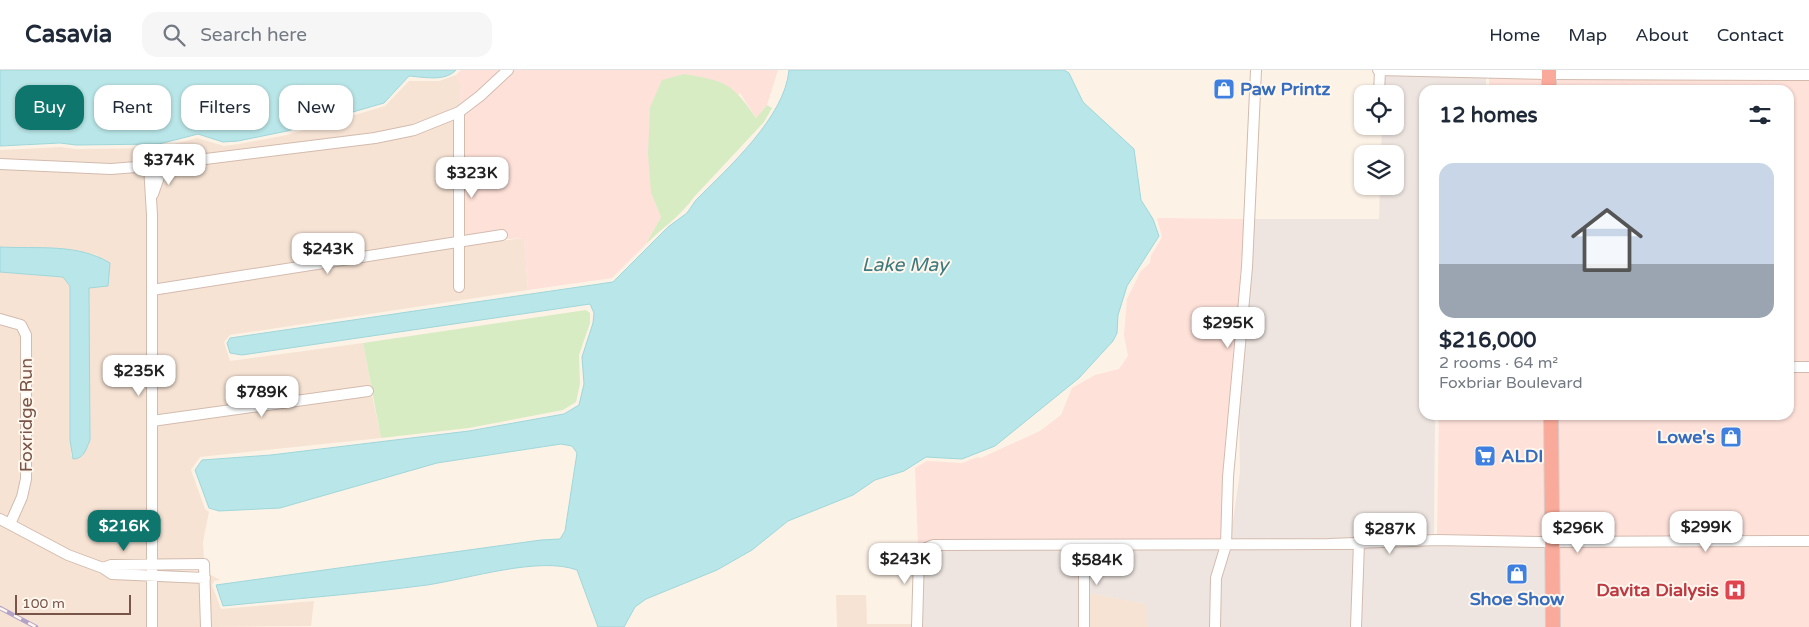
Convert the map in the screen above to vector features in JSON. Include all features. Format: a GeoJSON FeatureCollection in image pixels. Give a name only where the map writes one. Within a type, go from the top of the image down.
{"type":"FeatureCollection","features":[{"type":"Feature","properties":{"kind":"highway"},"geometry":{"type":"LineString","coordinates":[[1549,71],[1549,85]]}},
{"type":"Feature","properties":{"kind":"highway"},"geometry":{"type":"LineString","coordinates":[[1551,420],[1553,627]]}},
{"type":"Feature","properties":{"kind":"street"},"geometry":{"type":"LineString","coordinates":[[0,164],[111,169],[170,164],[375,138],[414,130],[459,112],[480,96],[508,70]]}},
{"type":"Feature","properties":{"kind":"street"},"geometry":{"type":"LineString","coordinates":[[1215,627],[1216,578],[1226,545],[1228,477],[1247,260],[1256,70]]}},
{"type":"Feature","properties":{"kind":"street"},"geometry":{"type":"LineString","coordinates":[[1379,85],[1379,70],[1809,75]]}},
{"type":"Feature","properties":{"kind":"street"},"geometry":{"type":"LineString","coordinates":[[459,112],[459,287]]}},
{"type":"Feature","properties":{"kind":"street"},"geometry":{"type":"LineString","coordinates":[[152,197],[160,174],[170,164]]}},
{"type":"Feature","properties":{"kind":"street"},"geometry":{"type":"LineString","coordinates":[[149,166],[152,197],[152,627]]}},
{"type":"Feature","properties":{"kind":"street"},"geometry":{"type":"LineString","coordinates":[[152,290],[502,235]]}},
{"type":"Feature","properties":{"kind":"street","name":"Foxridge Run"},"geometry":{"type":"LineString","coordinates":[[0,319],[21,325],[26,335],[26,479],[22,497],[10,524]]}},
{"type":"Feature","properties":{"kind":"street"},"geometry":{"type":"LineString","coordinates":[[1794,367],[1809,367]]}},
{"type":"Feature","properties":{"kind":"street"},"geometry":{"type":"LineString","coordinates":[[152,421],[368,391]]}},
{"type":"Feature","properties":{"kind":"street"},"geometry":{"type":"LineString","coordinates":[[0,519],[68,555],[103,568],[112,574],[205,578]]}},
{"type":"Feature","properties":{"kind":"street"},"geometry":{"type":"LineString","coordinates":[[917,627],[921,550],[933,545],[1226,545],[1437,540],[1552,542],[1809,541]]}},
{"type":"Feature","properties":{"kind":"street"},"geometry":{"type":"LineString","coordinates":[[1356,627],[1359,543]]}},
{"type":"Feature","properties":{"kind":"street"},"geometry":{"type":"LineString","coordinates":[[1084,546],[1084,627]]}},
{"type":"Feature","properties":{"kind":"street"},"geometry":{"type":"LineString","coordinates":[[103,568],[111,565],[204,564],[206,627]]}},
{"type":"Feature","properties":{"kind":"shaded area"},"geometry":{"type":"Polygon","coordinates":[[[461,70],[502,70],[478,93],[460,105],[461,85],[456,75],[461,70]]]}},
{"type":"Feature","properties":{"kind":"shaded area"},"geometry":{"type":"Polygon","coordinates":[[[514,70],[778,70],[767,105],[756,118],[740,93],[651,193],[661,217],[646,244],[612,278],[528,290],[524,238],[506,239],[505,230],[462,237],[463,114],[514,70]]]}},
{"type":"Feature","properties":{"kind":"shaded area"},"geometry":{"type":"Polygon","coordinates":[[[1489,73],[1809,75],[1809,541],[1437,540],[1439,420],[1794,420],[1794,85],[1489,85],[1489,73]]]}},
{"type":"Feature","properties":{"kind":"shaded area"},"geometry":{"type":"Polygon","coordinates":[[[456,75],[461,85],[460,105],[413,126],[375,134],[171,160],[111,164],[0,159],[0,150],[60,147],[76,149],[159,148],[197,138],[224,146],[287,135],[304,130],[353,130],[353,115],[385,106],[409,81],[439,81],[456,75]]]}},
{"type":"Feature","properties":{"kind":"shaded area"},"geometry":{"type":"Polygon","coordinates":[[[1384,75],[1486,78],[1486,85],[1419,85],[1419,420],[1435,420],[1434,536],[1230,540],[1240,473],[1239,408],[1253,219],[1379,219],[1380,195],[1404,195],[1404,145],[1381,145],[1382,135],[1404,135],[1404,85],[1383,85],[1384,75]]]}},
{"type":"Feature","properties":{"kind":"shaded area"},"geometry":{"type":"Polygon","coordinates":[[[455,118],[454,238],[156,285],[156,198],[164,177],[171,169],[376,143],[415,134],[455,118]]]}},
{"type":"Feature","properties":{"kind":"shaded area"},"geometry":{"type":"Polygon","coordinates":[[[0,168],[111,173],[146,171],[148,200],[148,559],[111,560],[103,563],[70,551],[15,522],[26,499],[23,321],[0,315],[0,272],[51,274],[63,277],[70,286],[71,456],[90,440],[89,287],[97,255],[66,249],[0,247],[0,168]]]}},
{"type":"Feature","properties":{"kind":"shaded area"},"geometry":{"type":"Polygon","coordinates":[[[1157,218],[1245,219],[1224,477],[1222,540],[933,540],[918,546],[915,468],[927,461],[962,463],[978,457],[981,458],[1040,431],[1061,415],[1072,388],[1095,375],[1119,369],[1128,356],[1124,335],[1127,299],[1141,271],[1150,263],[1151,256],[1162,237],[1157,218]]]}},
{"type":"Feature","properties":{"kind":"shaded area"},"geometry":{"type":"Polygon","coordinates":[[[524,238],[528,290],[230,335],[224,342],[230,361],[363,343],[371,386],[156,415],[156,294],[454,247],[455,291],[463,291],[462,246],[524,238]]]}},
{"type":"Feature","properties":{"kind":"shaded area"},"geometry":{"type":"Polygon","coordinates":[[[0,324],[18,329],[22,337],[22,479],[20,490],[8,519],[0,515],[0,324]]]}},
{"type":"Feature","properties":{"kind":"shaded area"},"geometry":{"type":"Polygon","coordinates":[[[372,395],[381,438],[200,457],[191,470],[205,509],[209,512],[203,542],[204,559],[156,559],[156,425],[372,395]]]}},
{"type":"Feature","properties":{"kind":"shaded area"},"geometry":{"type":"Polygon","coordinates":[[[0,524],[67,559],[111,578],[148,580],[148,627],[0,627],[0,524]]]}},
{"type":"Feature","properties":{"kind":"shaded area"},"geometry":{"type":"Polygon","coordinates":[[[1437,545],[1548,546],[1549,627],[1360,627],[1363,548],[1437,545]]]}},
{"type":"Feature","properties":{"kind":"shaded area"},"geometry":{"type":"Polygon","coordinates":[[[1809,545],[1809,627],[1557,627],[1556,546],[1809,545]]]}},
{"type":"Feature","properties":{"kind":"shaded area"},"geometry":{"type":"Polygon","coordinates":[[[1355,548],[1352,627],[1219,627],[1220,579],[1229,549],[1355,548]]]}},
{"type":"Feature","properties":{"kind":"shaded area"},"geometry":{"type":"Polygon","coordinates":[[[932,549],[1080,550],[1080,627],[921,627],[923,553],[932,549]]]}},
{"type":"Feature","properties":{"kind":"shaded area"},"geometry":{"type":"Polygon","coordinates":[[[1221,549],[1212,577],[1211,627],[1147,627],[1146,604],[1088,593],[1088,550],[1221,549]]]}},
{"type":"Feature","properties":{"kind":"shaded area"},"geometry":{"type":"Polygon","coordinates":[[[209,574],[220,580],[214,581],[212,585],[221,609],[314,601],[311,626],[210,627],[209,574]]]}},
{"type":"Feature","properties":{"kind":"shaded area"},"geometry":{"type":"Polygon","coordinates":[[[156,581],[201,582],[202,627],[156,627],[156,581]]]}},
{"type":"Feature","properties":{"kind":"shaded area"},"geometry":{"type":"Polygon","coordinates":[[[1088,593],[1147,604],[1147,627],[1088,627],[1088,593]]]}},
{"type":"Feature","properties":{"kind":"shaded area"},"geometry":{"type":"Polygon","coordinates":[[[836,595],[866,595],[867,624],[913,624],[913,627],[837,627],[836,595]]]}},
{"type":"Feature","properties":{"kind":"green space"},"geometry":{"type":"Polygon","coordinates":[[[684,74],[710,79],[727,86],[741,97],[756,118],[767,105],[772,108],[764,122],[683,210],[646,244],[661,217],[651,193],[648,154],[650,107],[662,80],[684,74]]]}},
{"type":"Feature","properties":{"kind":"green space"},"geometry":{"type":"Polygon","coordinates":[[[586,310],[590,313],[590,323],[579,355],[580,384],[576,402],[563,410],[469,428],[381,438],[363,343],[586,310]]]}},
{"type":"Feature","properties":{"kind":"water"},"geometry":{"type":"Polygon","coordinates":[[[0,70],[456,70],[451,74],[440,77],[409,76],[384,103],[353,112],[353,85],[279,85],[279,130],[290,130],[238,141],[223,142],[198,134],[159,144],[76,145],[60,143],[0,146],[0,70]]]}},
{"type":"Feature","properties":{"kind":"water","name":"Lake May"},"geometry":{"type":"Polygon","coordinates":[[[789,70],[1064,70],[1069,73],[1083,102],[1134,149],[1141,200],[1153,219],[1159,236],[1127,286],[1118,315],[1117,333],[1113,341],[1079,378],[995,446],[962,459],[926,457],[904,471],[875,480],[853,495],[788,521],[752,550],[717,570],[646,599],[635,607],[624,627],[598,627],[577,570],[561,566],[524,567],[427,585],[223,606],[216,585],[541,540],[560,539],[565,531],[577,453],[572,446],[561,444],[437,463],[280,508],[219,511],[209,508],[195,470],[202,460],[271,455],[469,431],[564,414],[579,405],[584,384],[582,357],[593,323],[594,313],[590,304],[242,355],[230,353],[227,343],[230,338],[613,282],[668,227],[687,213],[696,200],[753,141],[777,106],[785,88],[789,70]]]}},
{"type":"Feature","properties":{"kind":"water"},"geometry":{"type":"Polygon","coordinates":[[[0,247],[56,248],[84,252],[110,263],[108,286],[89,288],[90,440],[84,453],[77,459],[73,459],[70,440],[70,286],[63,277],[0,272],[0,247]]]}},
{"type":"Feature","properties":{"kind":"railway"},"geometry":{"type":"LineString","coordinates":[[0,608],[36,627]]}},
{"type":"Feature","properties":{"kind":"place","name":"Paw Printz"},"geometry":{"type":"Point","coordinates":[1224,89]}},
{"type":"Feature","properties":{"kind":"place","name":"Lowe's"},"geometry":{"type":"Point","coordinates":[1731,437]}},
{"type":"Feature","properties":{"kind":"place","name":"ALDI"},"geometry":{"type":"Point","coordinates":[1485,456]}},
{"type":"Feature","properties":{"kind":"place","name":"Shoe Show"},"geometry":{"type":"Point","coordinates":[1517,574]}},
{"type":"Feature","properties":{"kind":"place","name":"Davita Dialysis"},"geometry":{"type":"Point","coordinates":[1735,590]}}]}
